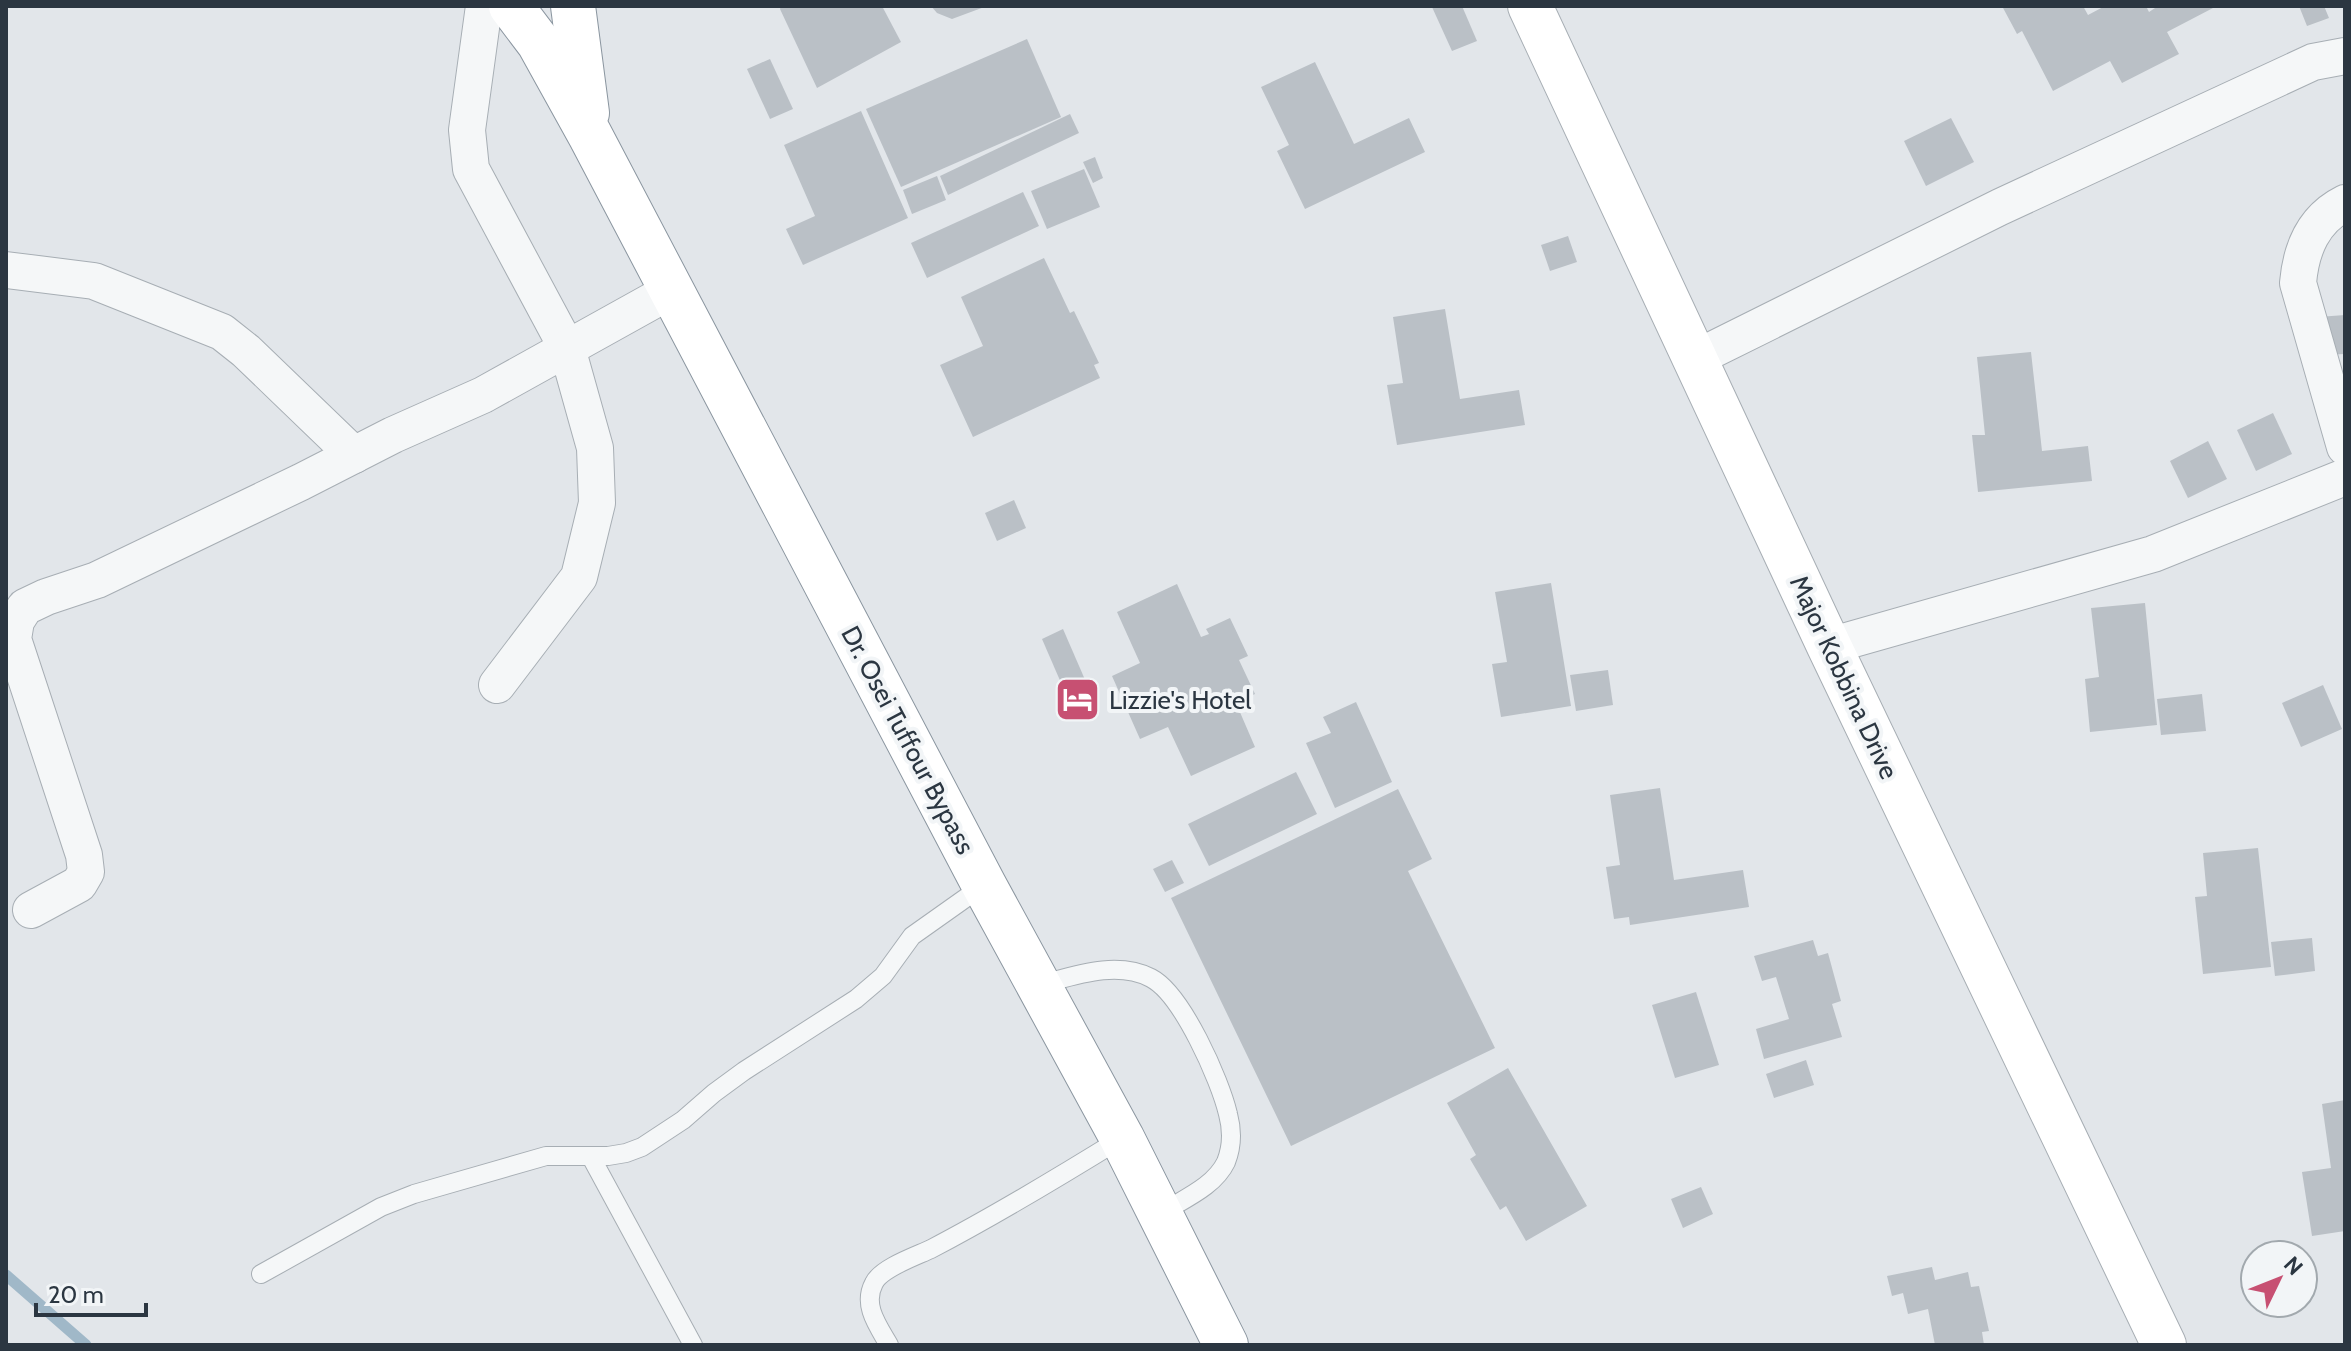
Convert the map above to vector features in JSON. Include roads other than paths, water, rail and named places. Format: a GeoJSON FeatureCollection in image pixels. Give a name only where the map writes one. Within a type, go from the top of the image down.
{"type":"FeatureCollection","features":[{"type":"Feature","properties":{"kind":"main road"},"geometry":{"type":"LineString","coordinates":[[483,6],[581,119]]}},
{"type":"Feature","properties":{"kind":"main road","name":"Dr. Osei Tuffour Bypass"},"geometry":{"type":"LineString","coordinates":[[511,6],[539,43],[581,119],[984,885],[1122,1138],[1226,1345]]}},
{"type":"Feature","properties":{"kind":"main road","name":"Dr. Osei Tuffour Bypass"},"geometry":{"type":"LineString","coordinates":[[573,6],[581,119]]}},
{"type":"Feature","properties":{"kind":"main road","name":"Major Kobbina Drive"},"geometry":{"type":"LineString","coordinates":[[1530,6],[1829,646],[2164,1345]]}},
{"type":"Feature","properties":{"kind":"street"},"geometry":{"type":"LineString","coordinates":[[483,6],[467,130],[471,169],[567,348],[595,448],[597,503],[579,577],[497,685]]}},
{"type":"Feature","properties":{"kind":"street"},"geometry":{"type":"LineString","coordinates":[[1694,359],[2000,207],[2313,62],[2345,56]]}},
{"type":"Feature","properties":{"kind":"street"},"geometry":{"type":"LineString","coordinates":[[2345,203],[2326,215],[2308,237],[2300,261],[2298,283],[2345,447]]}},
{"type":"Feature","properties":{"kind":"street"},"geometry":{"type":"LineString","coordinates":[[6,270],[94,281],[222,332],[246,351],[354,455]]}},
{"type":"Feature","properties":{"kind":"street"},"geometry":{"type":"LineString","coordinates":[[31,910],[79,884],[86,872],[84,855],[13,639],[16,621],[25,607],[97,580],[393,435],[483,395],[672,290]]}},
{"type":"Feature","properties":{"kind":"street"},"geometry":{"type":"LineString","coordinates":[[1829,646],[2153,554],[2345,477]]}},
{"type":"Feature","properties":{"kind":"lane"},"geometry":{"type":"LineString","coordinates":[[261,1274],[381,1207],[414,1194],[546,1156],[591,1157],[626,1153],[642,1147],[744,1071],[856,999],[883,976],[912,936],[984,885]]}},
{"type":"Feature","properties":{"kind":"lane"},"geometry":{"type":"LineString","coordinates":[[1039,985],[1095,971],[1121,970],[1152,978],[1174,999],[1214,1070],[1229,1115],[1231,1144],[1226,1162],[1212,1181],[1160,1214]]}},
{"type":"Feature","properties":{"kind":"lane"},"geometry":{"type":"LineString","coordinates":[[889,1345],[873,1317],[869,1300],[874,1280],[889,1268],[992,1217],[1122,1138]]}},
{"type":"Feature","properties":{"kind":"lane"},"geometry":{"type":"LineString","coordinates":[[591,1157],[693,1345]]}},
{"type":"Feature","properties":{"kind":"waterway"},"geometry":{"type":"LineString","coordinates":[[6,1275],[86,1345]]}},
{"type":"Feature","properties":{"kind":"place","name":"Lizzie's Hotel"},"geometry":{"type":"Point","coordinates":[1078,700]}}]}
